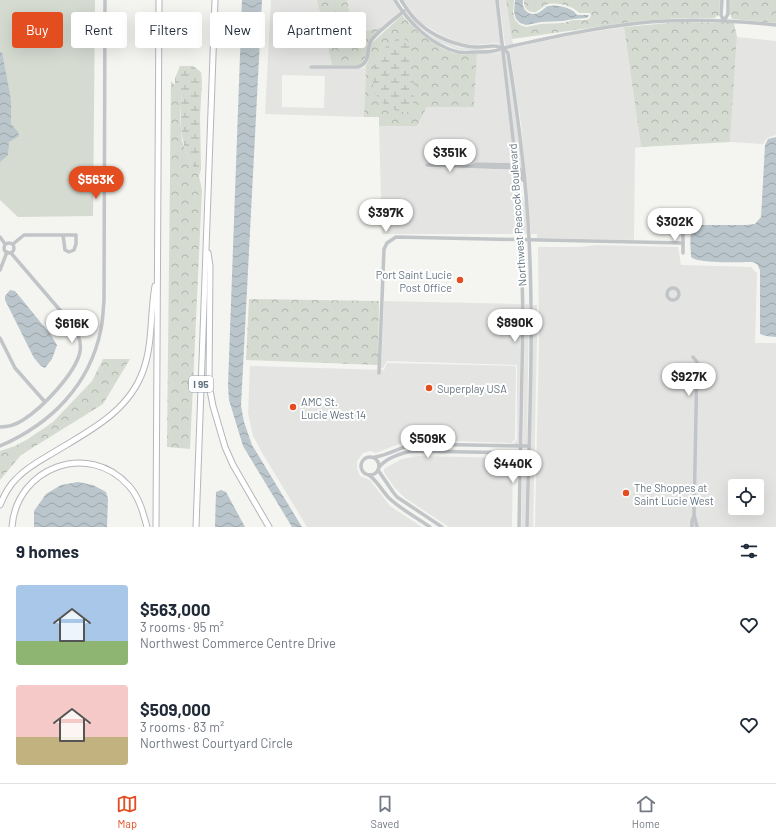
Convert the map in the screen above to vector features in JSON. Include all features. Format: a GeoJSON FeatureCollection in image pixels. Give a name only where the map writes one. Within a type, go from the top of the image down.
{"type":"FeatureCollection","features":[{"type":"Feature","properties":{"kind":"highway"},"geometry":{"type":"LineString","coordinates":[[156,527],[159,0]]}},
{"type":"Feature","properties":{"kind":"highway","name":"I 95"},"geometry":{"type":"LineString","coordinates":[[196,527],[215,0]]}},
{"type":"Feature","properties":{"kind":"highway"},"geometry":{"type":"LineString","coordinates":[[206,241],[210,266],[208,385],[225,447],[269,527]]}},
{"type":"Feature","properties":{"kind":"highway"},"geometry":{"type":"LineString","coordinates":[[0,504],[9,488],[22,473],[111,417],[128,400],[136,388],[148,357],[153,294],[157,269]]}},
{"type":"Feature","properties":{"kind":"highway"},"geometry":{"type":"LineString","coordinates":[[12,527],[12,516],[16,505],[29,484],[38,476],[52,468],[67,464],[81,463],[94,465],[108,470],[124,482],[136,497],[143,511],[147,527]]}},
{"type":"Feature","properties":{"kind":"street"},"geometry":{"type":"LineString","coordinates":[[0,445],[21,437],[48,418],[69,398],[93,357],[101,329],[104,301],[105,0]]}},
{"type":"Feature","properties":{"kind":"street"},"geometry":{"type":"LineString","coordinates":[[395,0],[408,20],[437,44],[458,52],[497,51],[504,48],[572,33],[638,23],[680,20],[742,21],[776,25]]}},
{"type":"Feature","properties":{"kind":"street"},"geometry":{"type":"LineString","coordinates":[[401,0],[420,24],[459,45],[475,47],[496,45],[504,48]]}},
{"type":"Feature","properties":{"kind":"street","name":"Northwest Peacock Boulevard"},"geometry":{"type":"LineString","coordinates":[[497,0],[504,48],[503,55],[516,166],[521,239],[523,303],[519,527]]}},
{"type":"Feature","properties":{"kind":"street"},"geometry":{"type":"LineString","coordinates":[[722,0],[721,16],[724,21]]}},
{"type":"Feature","properties":{"kind":"street"},"geometry":{"type":"LineString","coordinates":[[724,21],[728,14],[728,0]]}},
{"type":"Feature","properties":{"kind":"street"},"geometry":{"type":"LineString","coordinates":[[311,67],[358,67],[364,65],[371,42],[406,8]]}},
{"type":"Feature","properties":{"kind":"street","name":"Northwest Peacock Boulevard"},"geometry":{"type":"LineString","coordinates":[[504,48],[509,54],[517,108],[524,167],[529,240],[531,330],[527,527]]}},
{"type":"Feature","properties":{"kind":"street"},"geometry":{"type":"LineString","coordinates":[[428,165],[473,166],[477,164],[516,166],[521,171],[526,202]]}},
{"type":"Feature","properties":{"kind":"street"},"geometry":{"type":"LineString","coordinates":[[683,232],[683,253]]}},
{"type":"Feature","properties":{"kind":"street"},"geometry":{"type":"LineString","coordinates":[[5,244],[13,244],[24,235],[64,235],[76,236],[74,250],[69,252],[65,250],[64,235]]}},
{"type":"Feature","properties":{"kind":"street"},"geometry":{"type":"LineString","coordinates":[[0,237],[5,244],[4,248],[71,324],[78,335],[80,342],[80,352],[70,371],[53,395],[23,420],[14,424],[0,427]]}},
{"type":"Feature","properties":{"kind":"street"},"geometry":{"type":"LineString","coordinates":[[379,373],[384,249],[387,243],[396,237],[683,243]]}},
{"type":"Feature","properties":{"kind":"street"},"geometry":{"type":"LineString","coordinates":[[0,270],[9,253],[14,248],[13,244]]}},
{"type":"Feature","properties":{"kind":"street"},"geometry":{"type":"LineString","coordinates":[[0,338],[15,368],[45,402]]}},
{"type":"Feature","properties":{"kind":"street"},"geometry":{"type":"LineString","coordinates":[[693,357],[697,362],[694,515],[697,527]]}},
{"type":"Feature","properties":{"kind":"street"},"geometry":{"type":"LineString","coordinates":[[430,527],[396,504],[387,496],[376,479],[362,470],[362,462],[366,458],[381,456],[408,445],[529,446]]}},
{"type":"Feature","properties":{"kind":"street"},"geometry":{"type":"LineString","coordinates":[[475,445],[475,452]]}},
{"type":"Feature","properties":{"kind":"street"},"geometry":{"type":"LineString","coordinates":[[369,475],[375,473],[382,463],[413,451],[529,453]]}},
{"type":"Feature","properties":{"kind":"street"},"geometry":{"type":"LineString","coordinates":[[375,457],[378,461],[379,469],[395,494],[442,527]]}},
{"type":"Feature","properties":{"kind":"street"},"geometry":{"type":"LineString","coordinates":[[418,519],[422,514]]}},
{"type":"Feature","properties":{"kind":"street"},"geometry":{"type":"LineString","coordinates":[[692,527],[694,515]]}},
{"type":"Feature","properties":{"kind":"shaded area"},"geometry":{"type":"Polygon","coordinates":[[[271,0],[317,0],[320,12],[273,12],[273,48],[328,48],[332,65],[310,65],[310,68],[358,69],[366,67],[364,117],[265,114],[271,0]],[[282,75],[282,107],[324,108],[325,76],[282,75]]]}},
{"type":"Feature","properties":{"kind":"shaded area"},"geometry":{"type":"Polygon","coordinates":[[[347,0],[393,0],[400,12],[383,27],[366,31],[366,12],[349,12],[347,0]]]}},
{"type":"Feature","properties":{"kind":"shaded area"},"geometry":{"type":"Polygon","coordinates":[[[403,0],[496,0],[501,45],[496,43],[475,45],[459,43],[441,35],[421,23],[403,0]]]}},
{"type":"Feature","properties":{"kind":"shaded area"},"geometry":{"type":"Polygon","coordinates":[[[499,0],[506,0],[513,44],[505,45],[499,0]]]}},
{"type":"Feature","properties":{"kind":"shaded area"},"geometry":{"type":"Polygon","coordinates":[[[406,11],[420,26],[458,47],[475,49],[498,48],[459,50],[438,42],[409,19],[405,12],[406,11]]]}},
{"type":"Feature","properties":{"kind":"shaded area"},"geometry":{"type":"Polygon","coordinates":[[[624,27],[641,147],[635,148],[634,240],[537,238],[537,234],[531,234],[521,124],[510,52],[507,49],[572,35],[624,27]]]}},
{"type":"Feature","properties":{"kind":"shaded area"},"geometry":{"type":"Polygon","coordinates":[[[737,37],[776,41],[776,135],[767,138],[763,144],[730,142],[737,37]]]}},
{"type":"Feature","properties":{"kind":"shaded area"},"geometry":{"type":"Polygon","coordinates":[[[501,51],[514,163],[426,163],[426,167],[514,170],[519,234],[382,234],[379,126],[417,126],[427,107],[474,107],[477,54],[497,53],[501,51]]]}},
{"type":"Feature","properties":{"kind":"shaded area"},"geometry":{"type":"Polygon","coordinates":[[[505,52],[507,54],[515,108],[522,169],[517,164],[505,52]]]}},
{"type":"Feature","properties":{"kind":"shaded area"},"geometry":{"type":"Polygon","coordinates":[[[518,168],[520,171],[522,196],[525,203],[527,234],[523,234],[518,168]]]}},
{"type":"Feature","properties":{"kind":"shaded area"},"geometry":{"type":"Polygon","coordinates":[[[595,245],[678,247],[681,265],[751,267],[757,273],[755,343],[776,343],[776,527],[535,527],[539,338],[538,247],[580,247],[595,245]]]}},
{"type":"Feature","properties":{"kind":"shaded area"},"geometry":{"type":"Polygon","coordinates":[[[384,301],[521,304],[519,444],[513,444],[517,440],[517,365],[387,361],[383,368],[381,368],[384,301]]]}},
{"type":"Feature","properties":{"kind":"shaded area"},"geometry":{"type":"Polygon","coordinates":[[[525,304],[529,304],[527,444],[523,444],[525,304]]]}},
{"type":"Feature","properties":{"kind":"shaded area"},"geometry":{"type":"Polygon","coordinates":[[[533,305],[537,305],[537,338],[533,527],[529,527],[533,305]]]}},
{"type":"Feature","properties":{"kind":"shaded area"},"geometry":{"type":"Polygon","coordinates":[[[387,363],[516,366],[515,440],[511,443],[424,440],[406,441],[376,453],[370,451],[363,453],[357,461],[357,468],[360,476],[370,480],[390,506],[422,527],[307,527],[253,436],[248,413],[250,366],[384,370],[387,363]]]}},
{"type":"Feature","properties":{"kind":"shaded area"},"geometry":{"type":"Polygon","coordinates":[[[523,455],[527,455],[525,527],[521,527],[523,455]]]}},
{"type":"Feature","properties":{"kind":"shaded area"},"geometry":{"type":"Polygon","coordinates":[[[417,456],[513,459],[512,527],[449,527],[405,498],[394,487],[384,472],[384,469],[402,459],[417,456]]]}},
{"type":"Feature","properties":{"kind":"green space"},"geometry":{"type":"Polygon","coordinates":[[[0,0],[95,0],[95,12],[71,12],[71,48],[95,48],[93,216],[18,217],[0,200],[0,0]]]}},
{"type":"Feature","properties":{"kind":"green space"},"geometry":{"type":"Polygon","coordinates":[[[317,0],[347,0],[349,12],[320,12],[317,0]]]}},
{"type":"Feature","properties":{"kind":"green space"},"geometry":{"type":"Polygon","coordinates":[[[506,0],[514,0],[513,12],[515,20],[520,25],[526,27],[541,24],[563,23],[573,20],[586,20],[590,18],[591,14],[579,13],[573,8],[558,4],[549,4],[535,12],[530,12],[524,5],[524,0],[720,0],[719,15],[714,18],[682,18],[638,21],[512,39],[506,0]]]}},
{"type":"Feature","properties":{"kind":"green space"},"geometry":{"type":"Polygon","coordinates":[[[730,0],[776,0],[776,23],[732,19],[730,14],[730,0]]]}},
{"type":"Feature","properties":{"kind":"green space"},"geometry":{"type":"Polygon","coordinates":[[[402,15],[427,39],[443,49],[458,54],[477,54],[474,107],[427,107],[417,126],[379,126],[379,117],[364,117],[365,67],[368,62],[372,43],[402,15]]]}},
{"type":"Feature","properties":{"kind":"green space"},"geometry":{"type":"Polygon","coordinates":[[[681,22],[734,23],[737,37],[730,142],[641,147],[624,27],[681,22]]]}},
{"type":"Feature","properties":{"kind":"green space"},"geometry":{"type":"Polygon","coordinates":[[[383,27],[373,36],[363,64],[332,65],[328,48],[366,48],[366,31],[383,27]]]}},
{"type":"Feature","properties":{"kind":"green space"},"geometry":{"type":"Polygon","coordinates":[[[401,37],[408,41],[410,45],[414,82],[413,107],[410,112],[394,110],[389,107],[381,101],[373,86],[374,69],[377,60],[388,45],[401,37]]]}},
{"type":"Feature","properties":{"kind":"green space"},"geometry":{"type":"Polygon","coordinates":[[[180,66],[193,66],[201,72],[201,169],[199,176],[188,156],[182,136],[182,93],[175,86],[175,78],[180,66]]]}},
{"type":"Feature","properties":{"kind":"green space"},"geometry":{"type":"Polygon","coordinates":[[[171,81],[182,93],[180,117],[182,141],[189,159],[199,176],[202,190],[190,449],[167,447],[171,81]]]}},
{"type":"Feature","properties":{"kind":"green space"},"geometry":{"type":"Polygon","coordinates":[[[249,299],[379,301],[378,365],[246,360],[249,299]]]}},
{"type":"Feature","properties":{"kind":"green space"},"geometry":{"type":"Polygon","coordinates":[[[103,359],[130,359],[103,404],[21,455],[0,480],[0,451],[15,446],[28,439],[53,422],[92,381],[103,359]]]}},
{"type":"Feature","properties":{"kind":"water"},"geometry":{"type":"Polygon","coordinates":[[[242,0],[262,0],[261,12],[242,12],[242,0]]]}},
{"type":"Feature","properties":{"kind":"water"},"geometry":{"type":"Polygon","coordinates":[[[515,0],[523,0],[524,9],[532,14],[538,13],[548,6],[556,6],[572,10],[577,15],[589,16],[586,18],[541,22],[526,25],[520,23],[516,19],[514,12],[515,0]]]}},
{"type":"Feature","properties":{"kind":"water"},"geometry":{"type":"Polygon","coordinates":[[[240,48],[260,48],[241,406],[244,422],[252,445],[302,527],[292,527],[243,446],[229,400],[228,386],[240,48]]]}},
{"type":"Feature","properties":{"kind":"water"},"geometry":{"type":"Polygon","coordinates":[[[0,52],[2,52],[11,100],[11,124],[18,132],[19,136],[9,142],[8,155],[0,162],[0,52]]]}},
{"type":"Feature","properties":{"kind":"water"},"geometry":{"type":"Polygon","coordinates":[[[776,137],[776,337],[760,334],[760,270],[757,264],[752,262],[720,262],[695,259],[691,257],[690,240],[691,232],[695,225],[755,224],[761,217],[765,145],[768,139],[776,137]]]}},
{"type":"Feature","properties":{"kind":"water"},"geometry":{"type":"Polygon","coordinates":[[[10,290],[15,291],[51,335],[57,345],[52,359],[45,368],[41,366],[34,358],[5,300],[5,296],[10,290]]]}},
{"type":"Feature","properties":{"kind":"water"},"geometry":{"type":"Polygon","coordinates":[[[78,482],[93,485],[106,492],[108,499],[107,527],[34,527],[34,511],[46,494],[61,485],[78,482]]]}},
{"type":"Feature","properties":{"kind":"water"},"geometry":{"type":"Polygon","coordinates":[[[221,490],[226,492],[245,527],[215,527],[216,492],[221,490]]]}},
{"type":"Feature","properties":{"kind":"place","name":"Port Saint Lucie Post Office"},"geometry":{"type":"Point","coordinates":[460,280]}},
{"type":"Feature","properties":{"kind":"place","name":"Superplay USA"},"geometry":{"type":"Point","coordinates":[429,388]}},
{"type":"Feature","properties":{"kind":"place","name":"AMC St. Lucie West 14"},"geometry":{"type":"Point","coordinates":[293,407]}},
{"type":"Feature","properties":{"kind":"place","name":"The Shoppes at Saint Lucie West"},"geometry":{"type":"Point","coordinates":[626,493]}}]}
